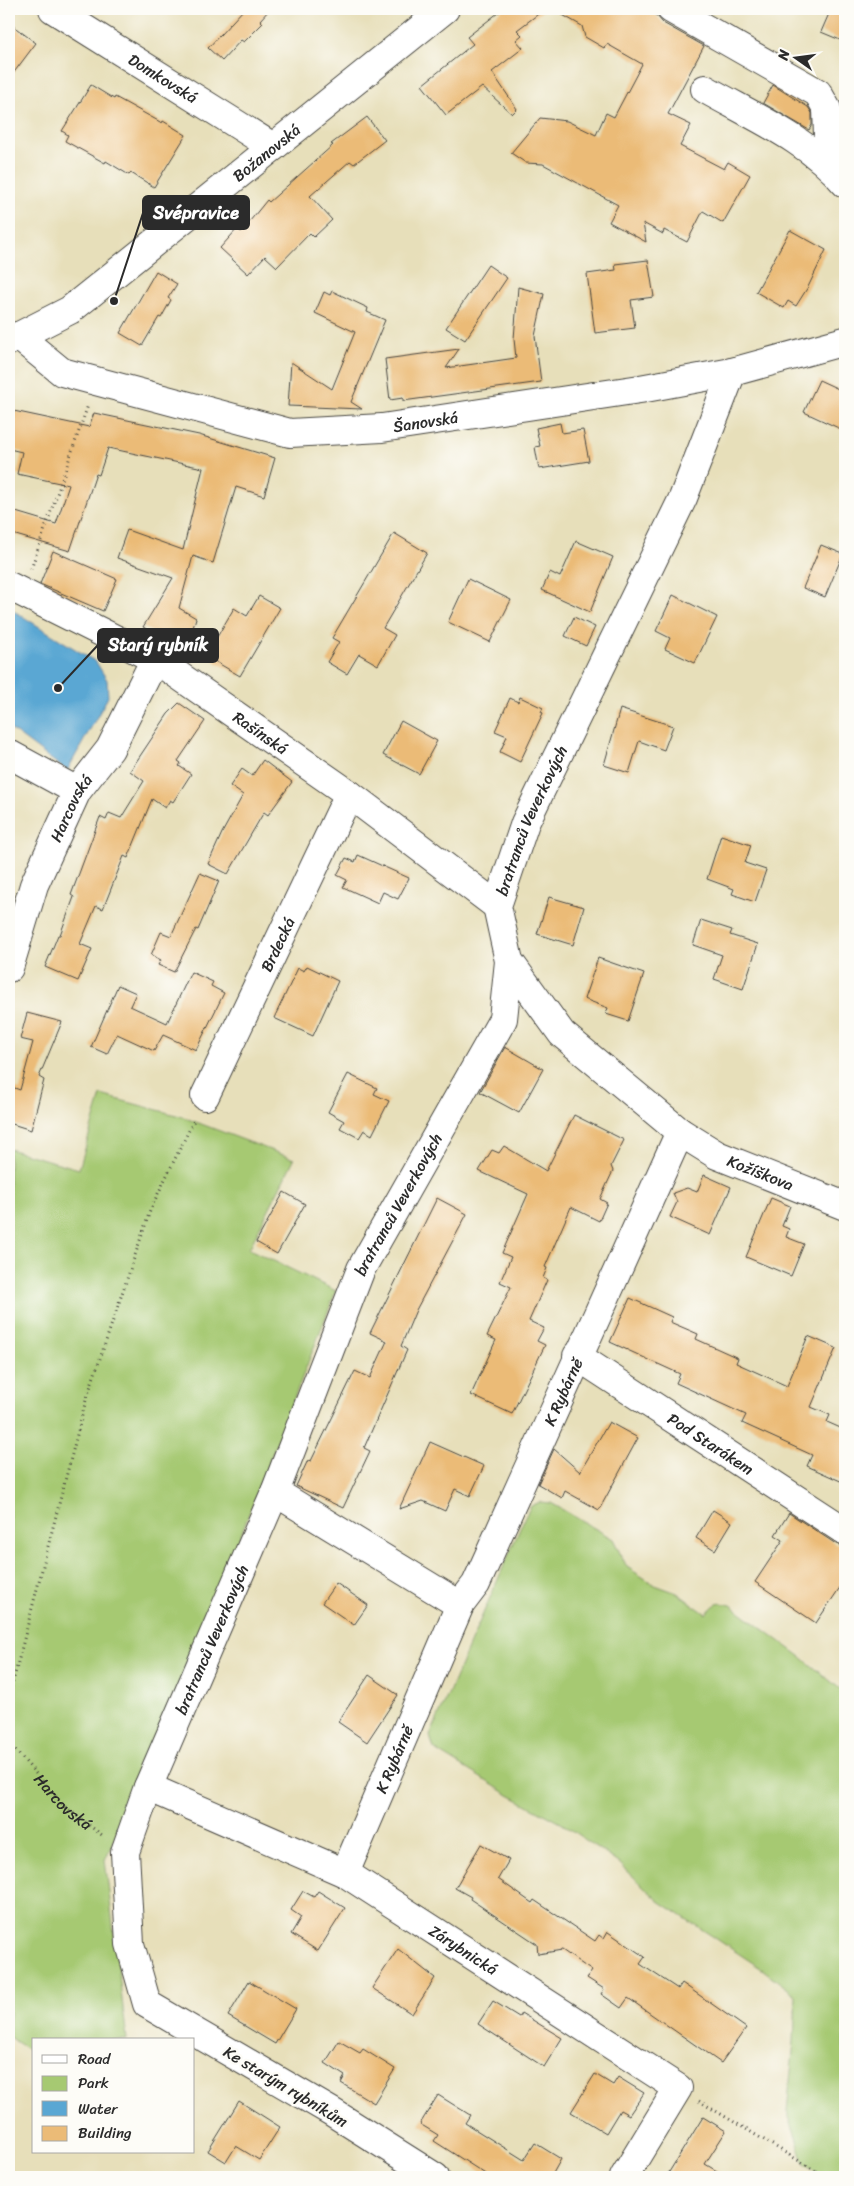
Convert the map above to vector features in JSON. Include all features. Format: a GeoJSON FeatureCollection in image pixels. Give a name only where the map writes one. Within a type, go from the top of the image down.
{"type":"FeatureCollection","features":[{"type":"Feature","properties":{"kind":"street","name":"Domkovská"},"geometry":{"type":"LineString","coordinates":[[53,9],[273,147]]}},
{"type":"Feature","properties":{"kind":"street","name":"Božanovská"},"geometry":{"type":"LineString","coordinates":[[13,339],[70,310],[445,9]]}},
{"type":"Feature","properties":{"kind":"street"},"geometry":{"type":"LineString","coordinates":[[670,9],[818,93],[827,109],[837,174]]}},
{"type":"Feature","properties":{"kind":"street"},"geometry":{"type":"LineString","coordinates":[[705,89],[796,140],[837,174]]}},
{"type":"Feature","properties":{"kind":"street","name":"Šanovská"},"geometry":{"type":"LineString","coordinates":[[13,339],[62,372],[290,433],[382,428],[640,389],[732,372],[845,341]]}},
{"type":"Feature","properties":{"kind":"street","name":"bratranců Veverkových"},"geometry":{"type":"LineString","coordinates":[[148,1787],[275,1492],[362,1269],[503,1019],[509,961],[497,906],[525,823],[683,498],[732,372]]}},
{"type":"Feature","properties":{"kind":"street","name":"Rašínská"},"geometry":{"type":"LineString","coordinates":[[16,590],[155,659],[350,794],[497,906]]}},
{"type":"Feature","properties":{"kind":"street","name":"Harcovská"},"geometry":{"type":"LineString","coordinates":[[9,968],[34,885],[77,791],[110,749],[155,659]]}},
{"type":"Feature","properties":{"kind":"street"},"geometry":{"type":"LineString","coordinates":[[9,754],[77,791]]}},
{"type":"Feature","properties":{"kind":"street","name":"Brdecká"},"geometry":{"type":"LineString","coordinates":[[205,1096],[350,794]]}},
{"type":"Feature","properties":{"kind":"street"},"geometry":{"type":"LineString","coordinates":[[509,961],[562,1034],[680,1132]]}},
{"type":"Feature","properties":{"kind":"street","name":"Kožíškova"},"geometry":{"type":"LineString","coordinates":[[680,1132],[717,1155],[845,1206]]}},
{"type":"Feature","properties":{"kind":"street","name":"K Rybárně"},"geometry":{"type":"LineString","coordinates":[[345,1873],[460,1605],[476,1584],[577,1356],[680,1132]]}},
{"type":"Feature","properties":{"kind":"street","name":"Pod Starákem"},"geometry":{"type":"LineString","coordinates":[[577,1356],[845,1531]]}},
{"type":"Feature","properties":{"kind":"street"},"geometry":{"type":"LineString","coordinates":[[275,1492],[460,1605]]}},
{"type":"Feature","properties":{"kind":"street","name":"Ke starým rybníkům"},"geometry":{"type":"LineString","coordinates":[[148,1787],[125,1852],[130,1944],[146,2004],[332,2112],[435,2177]]}},
{"type":"Feature","properties":{"kind":"street","name":"Zárybnická"},"geometry":{"type":"LineString","coordinates":[[148,1787],[345,1873],[678,2088]]}},
{"type":"Feature","properties":{"kind":"street"},"geometry":{"type":"LineString","coordinates":[[625,2177],[678,2088]]}},
{"type":"Feature","properties":{"kind":"path"},"geometry":{"type":"LineString","coordinates":[[16,590],[96,382]]}},
{"type":"Feature","properties":{"kind":"path"},"geometry":{"type":"LineString","coordinates":[[9,1697],[86,1400],[151,1208],[205,1096]]}},
{"type":"Feature","properties":{"kind":"path","name":"Harcovská"},"geometry":{"type":"LineString","coordinates":[[9,1743],[66,1807],[125,1852]]}},
{"type":"Feature","properties":{"kind":"path"},"geometry":{"type":"LineString","coordinates":[[678,2088],[826,2177]]}},
{"type":"Feature","properties":{"kind":"green space"},"geometry":{"type":"Polygon","coordinates":[[[101,1095],[180,1116],[294,1159],[249,1249],[336,1291],[207,1621],[105,1860],[127,2038],[32,2038],[32,2052],[9,2037],[9,1149],[79,1169],[101,1095]]]}},
{"type":"Feature","properties":{"kind":"green space"},"geometry":{"type":"Polygon","coordinates":[[[540,1502],[551,1503],[613,1539],[627,1567],[655,1585],[677,1593],[706,1614],[717,1604],[731,1605],[801,1657],[845,1693],[845,2177],[823,2177],[805,2164],[787,2111],[794,2041],[796,1995],[762,1969],[659,1901],[619,1863],[561,1823],[509,1795],[434,1749],[430,1736],[525,1517],[531,1506],[540,1502]]]}},
{"type":"Feature","properties":{"kind":"water"},"geometry":{"type":"Polygon","coordinates":[[[9,608],[96,662],[107,680],[108,697],[67,771],[9,728],[9,608]]]}},
{"type":"Feature","properties":{"kind":"building"},"geometry":{"type":"Polygon","coordinates":[[[244,9],[270,9],[260,20],[263,23],[244,42],[241,40],[222,61],[208,48],[244,9]]]}},
{"type":"Feature","properties":{"kind":"building"},"geometry":{"type":"Polygon","coordinates":[[[503,9],[545,9],[517,30],[522,35],[516,40],[523,48],[492,72],[517,109],[512,114],[482,87],[446,115],[422,85],[473,44],[467,37],[503,9]]]}},
{"type":"Feature","properties":{"kind":"building"},"geometry":{"type":"Polygon","coordinates":[[[552,9],[644,9],[657,16],[663,23],[704,46],[668,114],[691,125],[680,146],[724,169],[728,162],[750,175],[723,223],[703,211],[687,242],[664,230],[663,234],[643,223],[646,242],[609,222],[618,205],[543,164],[526,163],[511,153],[540,118],[567,121],[596,135],[606,113],[614,117],[642,64],[607,44],[604,48],[585,37],[582,26],[552,9]]]}},
{"type":"Feature","properties":{"kind":"building"},"geometry":{"type":"Polygon","coordinates":[[[831,9],[845,9],[845,42],[821,32],[831,9]]]}},
{"type":"Feature","properties":{"kind":"building"},"geometry":{"type":"Polygon","coordinates":[[[9,23],[36,43],[9,79],[9,23]]]}},
{"type":"Feature","properties":{"kind":"building"},"geometry":{"type":"Polygon","coordinates":[[[91,85],[162,123],[163,121],[186,135],[154,187],[131,173],[129,175],[106,161],[105,163],[65,141],[68,135],[62,131],[91,85]]]}},
{"type":"Feature","properties":{"kind":"building"},"geometry":{"type":"Polygon","coordinates":[[[773,85],[808,107],[812,113],[812,125],[809,130],[763,103],[773,85]]]}},
{"type":"Feature","properties":{"kind":"building"},"geometry":{"type":"Polygon","coordinates":[[[367,117],[385,140],[354,164],[350,161],[310,196],[332,220],[314,237],[310,233],[277,267],[265,256],[248,274],[220,248],[238,228],[241,232],[267,200],[269,202],[333,145],[331,144],[367,117]]]}},
{"type":"Feature","properties":{"kind":"building"},"geometry":{"type":"Polygon","coordinates":[[[790,230],[826,250],[808,287],[796,306],[788,301],[784,308],[756,292],[790,230]]]}},
{"type":"Feature","properties":{"kind":"building"},"geometry":{"type":"Polygon","coordinates":[[[648,260],[654,297],[631,300],[635,328],[595,333],[587,274],[616,270],[615,264],[648,260]]]}},
{"type":"Feature","properties":{"kind":"building"},"geometry":{"type":"Polygon","coordinates":[[[488,265],[507,278],[465,340],[446,328],[488,265]]]}},
{"type":"Feature","properties":{"kind":"building"},"geometry":{"type":"Polygon","coordinates":[[[156,271],[177,284],[168,298],[171,300],[161,318],[159,317],[142,346],[120,333],[156,271]]]}},
{"type":"Feature","properties":{"kind":"building"},"geometry":{"type":"Polygon","coordinates":[[[518,287],[544,294],[535,336],[541,382],[403,401],[403,398],[390,400],[385,359],[459,349],[446,368],[516,358],[514,339],[518,287]]]}},
{"type":"Feature","properties":{"kind":"building"},"geometry":{"type":"Polygon","coordinates":[[[332,291],[368,308],[367,312],[385,320],[351,402],[362,409],[288,406],[291,362],[332,389],[355,332],[315,313],[324,292],[330,295],[332,291]]]}},
{"type":"Feature","properties":{"kind":"building"},"geometry":{"type":"Polygon","coordinates":[[[819,380],[845,392],[845,431],[804,412],[819,380]]]}},
{"type":"Feature","properties":{"kind":"building"},"geometry":{"type":"Polygon","coordinates":[[[9,410],[89,427],[94,413],[199,435],[275,458],[264,496],[236,487],[213,563],[193,556],[179,608],[196,618],[186,651],[143,627],[173,578],[117,558],[127,530],[183,550],[203,468],[108,448],[99,475],[96,474],[70,551],[9,533],[9,510],[56,524],[69,485],[17,474],[22,452],[9,449],[9,410]]]}},
{"type":"Feature","properties":{"kind":"building"},"geometry":{"type":"Polygon","coordinates":[[[560,423],[562,433],[583,430],[589,461],[539,469],[535,447],[540,446],[536,428],[560,423]]]}},
{"type":"Feature","properties":{"kind":"building"},"geometry":{"type":"Polygon","coordinates":[[[394,533],[427,553],[383,628],[395,635],[378,665],[359,654],[347,674],[327,662],[339,642],[332,638],[394,533]]]}},
{"type":"Feature","properties":{"kind":"building"},"geometry":{"type":"Polygon","coordinates":[[[576,541],[613,557],[590,612],[542,590],[550,572],[560,577],[576,541]]]}},
{"type":"Feature","properties":{"kind":"building"},"geometry":{"type":"Polygon","coordinates":[[[821,545],[843,554],[825,597],[803,588],[821,545]]]}},
{"type":"Feature","properties":{"kind":"building"},"geometry":{"type":"Polygon","coordinates":[[[53,551],[117,579],[103,611],[40,584],[53,551]]]}},
{"type":"Feature","properties":{"kind":"building"},"geometry":{"type":"Polygon","coordinates":[[[468,579],[511,600],[490,642],[448,622],[468,579]]]}},
{"type":"Feature","properties":{"kind":"building"},"geometry":{"type":"Polygon","coordinates":[[[673,595],[717,617],[695,663],[665,649],[670,638],[656,631],[673,595]]]}},
{"type":"Feature","properties":{"kind":"building"},"geometry":{"type":"Polygon","coordinates":[[[259,596],[280,608],[240,676],[206,656],[234,608],[247,616],[259,596]]]}},
{"type":"Feature","properties":{"kind":"building"},"geometry":{"type":"Polygon","coordinates":[[[574,617],[595,627],[586,646],[565,636],[574,617]]]}},
{"type":"Feature","properties":{"kind":"building"},"geometry":{"type":"Polygon","coordinates":[[[520,697],[543,708],[541,712],[543,713],[520,762],[500,752],[507,736],[495,731],[510,698],[518,702],[520,697]]]}},
{"type":"Feature","properties":{"kind":"building"},"geometry":{"type":"Polygon","coordinates":[[[179,703],[205,721],[178,761],[181,763],[179,766],[191,774],[173,802],[170,800],[165,808],[152,799],[128,858],[124,856],[103,909],[96,906],[80,944],[92,949],[78,981],[45,967],[58,935],[60,935],[74,897],[71,895],[100,817],[106,820],[109,813],[121,818],[144,781],[130,771],[168,714],[179,703]]]}},
{"type":"Feature","properties":{"kind":"building"},"geometry":{"type":"Polygon","coordinates":[[[620,709],[673,726],[664,750],[639,741],[629,773],[604,765],[620,709]]]}},
{"type":"Feature","properties":{"kind":"building"},"geometry":{"type":"Polygon","coordinates":[[[401,721],[437,741],[419,774],[383,755],[401,721]]]}},
{"type":"Feature","properties":{"kind":"building"},"geometry":{"type":"Polygon","coordinates":[[[263,760],[292,782],[268,815],[264,812],[228,874],[208,864],[222,833],[243,795],[230,786],[242,769],[252,776],[263,760]]]}},
{"type":"Feature","properties":{"kind":"building"},"geometry":{"type":"Polygon","coordinates":[[[721,835],[751,845],[745,863],[766,870],[755,902],[732,894],[734,889],[707,879],[721,835]]]}},
{"type":"Feature","properties":{"kind":"building"},"geometry":{"type":"Polygon","coordinates":[[[358,855],[409,878],[398,899],[383,892],[378,903],[343,887],[347,880],[337,875],[346,858],[355,862],[358,855]]]}},
{"type":"Feature","properties":{"kind":"building"},"geometry":{"type":"Polygon","coordinates":[[[200,873],[219,881],[198,930],[196,929],[174,972],[158,965],[161,960],[151,955],[161,932],[171,936],[200,873]]]}},
{"type":"Feature","properties":{"kind":"building"},"geometry":{"type":"Polygon","coordinates":[[[549,897],[584,907],[573,945],[537,934],[549,897]]]}},
{"type":"Feature","properties":{"kind":"building"},"geometry":{"type":"Polygon","coordinates":[[[701,920],[732,930],[730,935],[758,944],[743,989],[714,979],[722,955],[693,945],[701,920]]]}},
{"type":"Feature","properties":{"kind":"building"},"geometry":{"type":"Polygon","coordinates":[[[598,958],[644,974],[628,1021],[606,1014],[608,1008],[584,999],[598,958]]]}},
{"type":"Feature","properties":{"kind":"building"},"geometry":{"type":"Polygon","coordinates":[[[307,966],[338,981],[313,1036],[274,1018],[298,968],[304,971],[307,966]]]}},
{"type":"Feature","properties":{"kind":"building"},"geometry":{"type":"Polygon","coordinates":[[[191,972],[213,982],[211,986],[224,993],[196,1050],[163,1035],[154,1051],[117,1034],[107,1054],[91,1047],[118,985],[136,993],[130,1006],[167,1023],[191,972]]]}},
{"type":"Feature","properties":{"kind":"building"},"geometry":{"type":"Polygon","coordinates":[[[27,1013],[62,1022],[39,1077],[44,1080],[31,1130],[9,1123],[9,1101],[12,1087],[20,1090],[33,1042],[20,1039],[27,1013]]]}},
{"type":"Feature","properties":{"kind":"building"},"geometry":{"type":"Polygon","coordinates":[[[505,1047],[543,1069],[519,1113],[480,1092],[505,1047]]]}},
{"type":"Feature","properties":{"kind":"building"},"geometry":{"type":"Polygon","coordinates":[[[348,1074],[377,1088],[374,1094],[389,1101],[372,1135],[364,1130],[359,1138],[340,1128],[344,1121],[328,1112],[348,1074]]]}},
{"type":"Feature","properties":{"kind":"building"},"geometry":{"type":"Polygon","coordinates":[[[574,1115],[624,1140],[611,1166],[613,1171],[600,1199],[607,1203],[599,1221],[571,1207],[545,1267],[547,1268],[543,1278],[547,1280],[529,1321],[544,1328],[537,1341],[545,1345],[512,1414],[471,1395],[496,1340],[487,1336],[511,1287],[500,1282],[511,1257],[502,1253],[528,1194],[479,1171],[492,1150],[499,1153],[504,1146],[546,1171],[574,1115]]]}},
{"type":"Feature","properties":{"kind":"building"},"geometry":{"type":"Polygon","coordinates":[[[704,1175],[731,1187],[710,1235],[670,1217],[677,1202],[673,1193],[687,1188],[697,1192],[704,1175]]]}},
{"type":"Feature","properties":{"kind":"building"},"geometry":{"type":"Polygon","coordinates":[[[284,1192],[305,1204],[277,1254],[256,1242],[284,1192]]]}},
{"type":"Feature","properties":{"kind":"building"},"geometry":{"type":"Polygon","coordinates":[[[437,1198],[467,1214],[416,1310],[401,1346],[407,1350],[364,1448],[370,1451],[343,1508],[296,1486],[308,1460],[311,1461],[355,1371],[370,1378],[387,1341],[370,1333],[437,1198]]]}},
{"type":"Feature","properties":{"kind":"building"},"geometry":{"type":"Polygon","coordinates":[[[771,1198],[790,1206],[782,1226],[789,1229],[786,1237],[804,1244],[791,1276],[746,1257],[771,1198]]]}},
{"type":"Feature","properties":{"kind":"building"},"geometry":{"type":"Polygon","coordinates":[[[630,1298],[672,1317],[670,1322],[698,1334],[696,1339],[738,1358],[736,1363],[787,1386],[808,1336],[836,1348],[811,1407],[830,1415],[827,1422],[845,1430],[845,1483],[807,1466],[812,1455],[742,1423],[746,1415],[676,1383],[680,1374],[610,1342],[630,1298]]]}},
{"type":"Feature","properties":{"kind":"building"},"geometry":{"type":"Polygon","coordinates":[[[609,1422],[638,1438],[599,1510],[565,1491],[562,1498],[538,1484],[554,1449],[580,1472],[609,1422]]]}},
{"type":"Feature","properties":{"kind":"building"},"geometry":{"type":"Polygon","coordinates":[[[430,1442],[484,1466],[470,1496],[455,1489],[445,1511],[423,1501],[399,1509],[430,1442]]]}},
{"type":"Feature","properties":{"kind":"building"},"geometry":{"type":"Polygon","coordinates":[[[713,1510],[732,1522],[715,1550],[696,1538],[713,1510]]]}},
{"type":"Feature","properties":{"kind":"building"},"geometry":{"type":"Polygon","coordinates":[[[789,1513],[836,1544],[845,1547],[845,1580],[816,1623],[755,1582],[783,1540],[775,1535],[789,1513]]]}},
{"type":"Feature","properties":{"kind":"building"},"geometry":{"type":"Polygon","coordinates":[[[336,1583],[368,1605],[354,1625],[322,1603],[336,1583]]]}},
{"type":"Feature","properties":{"kind":"building"},"geometry":{"type":"Polygon","coordinates":[[[369,1675],[398,1695],[367,1742],[338,1722],[369,1675]]]}},
{"type":"Feature","properties":{"kind":"building"},"geometry":{"type":"Polygon","coordinates":[[[481,1844],[509,1860],[498,1879],[532,1903],[534,1900],[595,1941],[599,1935],[604,1939],[608,1932],[645,1957],[640,1964],[678,1989],[682,1983],[746,2028],[721,2063],[628,1998],[621,2008],[601,1994],[604,1989],[587,1978],[592,1971],[562,1950],[538,1954],[537,1944],[470,1899],[471,1897],[455,1888],[481,1844]]]}},
{"type":"Feature","properties":{"kind":"building"},"geometry":{"type":"Polygon","coordinates":[[[303,1891],[314,1897],[318,1891],[345,1908],[318,1951],[291,1934],[301,1917],[291,1910],[303,1891]]]}},
{"type":"Feature","properties":{"kind":"building"},"geometry":{"type":"Polygon","coordinates":[[[398,1949],[435,1978],[412,2014],[372,1988],[398,1949]]]}},
{"type":"Feature","properties":{"kind":"building"},"geometry":{"type":"Polygon","coordinates":[[[249,1981],[296,2009],[275,2044],[228,2016],[249,1981]]]}},
{"type":"Feature","properties":{"kind":"building"},"geometry":{"type":"Polygon","coordinates":[[[493,2001],[519,2017],[521,2013],[562,2038],[544,2067],[478,2024],[493,2001]]]}},
{"type":"Feature","properties":{"kind":"building"},"geometry":{"type":"Polygon","coordinates":[[[339,2041],[360,2053],[363,2049],[395,2069],[374,2103],[341,2083],[345,2076],[325,2063],[339,2041]]]}},
{"type":"Feature","properties":{"kind":"building"},"geometry":{"type":"Polygon","coordinates":[[[595,2074],[613,2085],[618,2077],[644,2093],[629,2115],[620,2110],[606,2133],[571,2112],[595,2074]]]}},
{"type":"Feature","properties":{"kind":"building"},"geometry":{"type":"Polygon","coordinates":[[[438,2095],[470,2115],[465,2123],[524,2160],[535,2143],[561,2159],[551,2177],[490,2177],[434,2141],[438,2135],[420,2124],[438,2095]]]}},
{"type":"Feature","properties":{"kind":"building"},"geometry":{"type":"Polygon","coordinates":[[[239,2101],[280,2127],[259,2160],[236,2146],[226,2162],[208,2151],[239,2101]]]}},
{"type":"Feature","properties":{"kind":"building"},"geometry":{"type":"Polygon","coordinates":[[[703,2117],[726,2131],[705,2164],[727,2177],[666,2177],[703,2117]]]}},
{"type":"Feature","properties":{"kind":"place","name":"Svépravice"},"geometry":{"type":"Point","coordinates":[114,301]}},
{"type":"Feature","properties":{"kind":"place","name":"Starý rybník"},"geometry":{"type":"Point","coordinates":[58,688]}}]}
